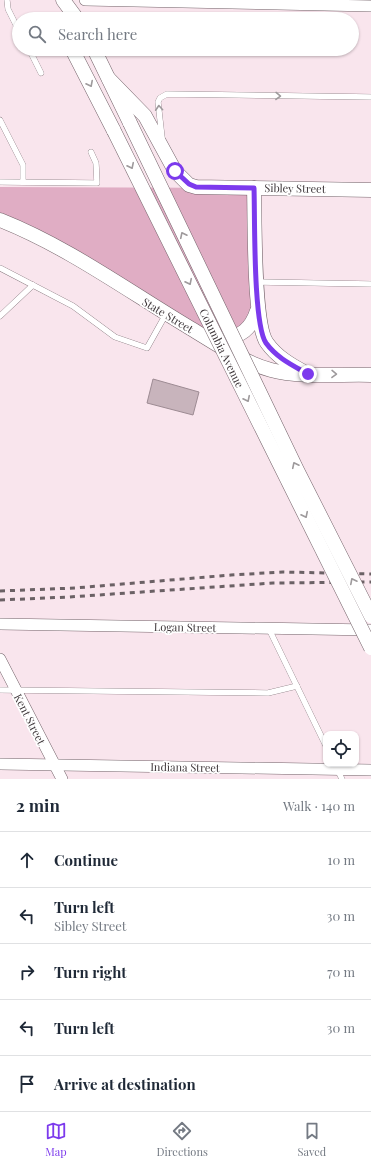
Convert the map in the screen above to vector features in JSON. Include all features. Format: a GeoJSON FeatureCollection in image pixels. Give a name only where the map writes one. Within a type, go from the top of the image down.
{"type":"FeatureCollection","features":[{"type":"Feature","properties":{"kind":"street"},"geometry":{"type":"LineString","coordinates":[[61,0],[62,12]]}},
{"type":"Feature","properties":{"kind":"street"},"geometry":{"type":"LineString","coordinates":[[61,0],[71,12]]}},
{"type":"Feature","properties":{"kind":"street"},"geometry":{"type":"LineString","coordinates":[[85,0],[371,6]]}},
{"type":"Feature","properties":{"kind":"street","name":"Columbia Avenue"},"geometry":{"type":"LineString","coordinates":[[76,56],[371,648]]}},
{"type":"Feature","properties":{"kind":"street","name":"Columbia Avenue"},"geometry":{"type":"LineString","coordinates":[[98,56],[297,470],[371,616]]}},
{"type":"Feature","properties":{"kind":"street"},"geometry":{"type":"LineString","coordinates":[[109,79],[145,116],[162,147]]}},
{"type":"Feature","properties":{"kind":"street","name":"Sibley Street"},"geometry":{"type":"LineString","coordinates":[[162,147],[175,171],[189,184],[196,187],[371,190]]}},
{"type":"Feature","properties":{"kind":"street"},"geometry":{"type":"LineString","coordinates":[[254,188],[258,309],[261,334],[266,343],[284,361],[308,374]]}},
{"type":"Feature","properties":{"kind":"street","name":"State Street"},"geometry":{"type":"LineString","coordinates":[[0,220],[45,240],[166,314],[252,364],[271,370],[288,373],[371,375]]}},
{"type":"Feature","properties":{"kind":"street"},"geometry":{"type":"LineString","coordinates":[[205,337],[222,339],[241,335],[254,322],[258,309]]}},
{"type":"Feature","properties":{"kind":"street","name":"Logan Street"},"geometry":{"type":"LineString","coordinates":[[0,624],[371,630]]}},
{"type":"Feature","properties":{"kind":"street","name":"Kent Street"},"geometry":{"type":"LineString","coordinates":[[0,659],[62,779]]}},
{"type":"Feature","properties":{"kind":"street","name":"Indiana Street"},"geometry":{"type":"LineString","coordinates":[[0,764],[338,771],[371,770]]}},
{"type":"Feature","properties":{"kind":"lane"},"geometry":{"type":"LineString","coordinates":[[7,0],[8,9],[12,17]]}},
{"type":"Feature","properties":{"kind":"lane"},"geometry":{"type":"LineString","coordinates":[[32,56],[41,73]]}},
{"type":"Feature","properties":{"kind":"lane"},"geometry":{"type":"LineString","coordinates":[[162,147],[158,102],[160,98],[167,94],[371,97]]}},
{"type":"Feature","properties":{"kind":"lane"},"geometry":{"type":"LineString","coordinates":[[0,120],[23,165],[23,182]]}},
{"type":"Feature","properties":{"kind":"lane"},"geometry":{"type":"LineString","coordinates":[[0,182],[97,183],[96,163],[91,152]]}},
{"type":"Feature","properties":{"kind":"lane"},"geometry":{"type":"LineString","coordinates":[[0,268],[73,306],[115,337],[147,348],[166,314]]}},
{"type":"Feature","properties":{"kind":"lane"},"geometry":{"type":"LineString","coordinates":[[257,282],[371,284]]}},
{"type":"Feature","properties":{"kind":"lane"},"geometry":{"type":"LineString","coordinates":[[0,316],[33,285]]}},
{"type":"Feature","properties":{"kind":"lane"},"geometry":{"type":"LineString","coordinates":[[269,629],[323,740]]}},
{"type":"Feature","properties":{"kind":"lane"},"geometry":{"type":"LineString","coordinates":[[0,690],[268,693],[297,686]]}},
{"type":"Feature","properties":{"kind":"shaded area"},"geometry":{"type":"Polygon","coordinates":[[[0,187],[254,188],[254,322],[222,339],[0,220],[0,187]]]}},
{"type":"Feature","properties":{"kind":"building"},"geometry":{"type":"Polygon","coordinates":[[[153,379],[199,392],[193,415],[147,403],[153,379]]]}},
{"type":"Feature","properties":{"kind":"railway"},"geometry":{"type":"LineString","coordinates":[[0,591],[75,588],[283,572],[371,574]]}},
{"type":"Feature","properties":{"kind":"railway"},"geometry":{"type":"LineString","coordinates":[[0,600],[69,597],[273,583],[371,582]]}},
{"type":"Feature","properties":{"kind":"route"},"geometry":{"type":"LineString","coordinates":[[175,171],[189,184],[196,187],[254,188],[258,309],[261,334],[266,343],[284,361],[308,374]]}}]}
